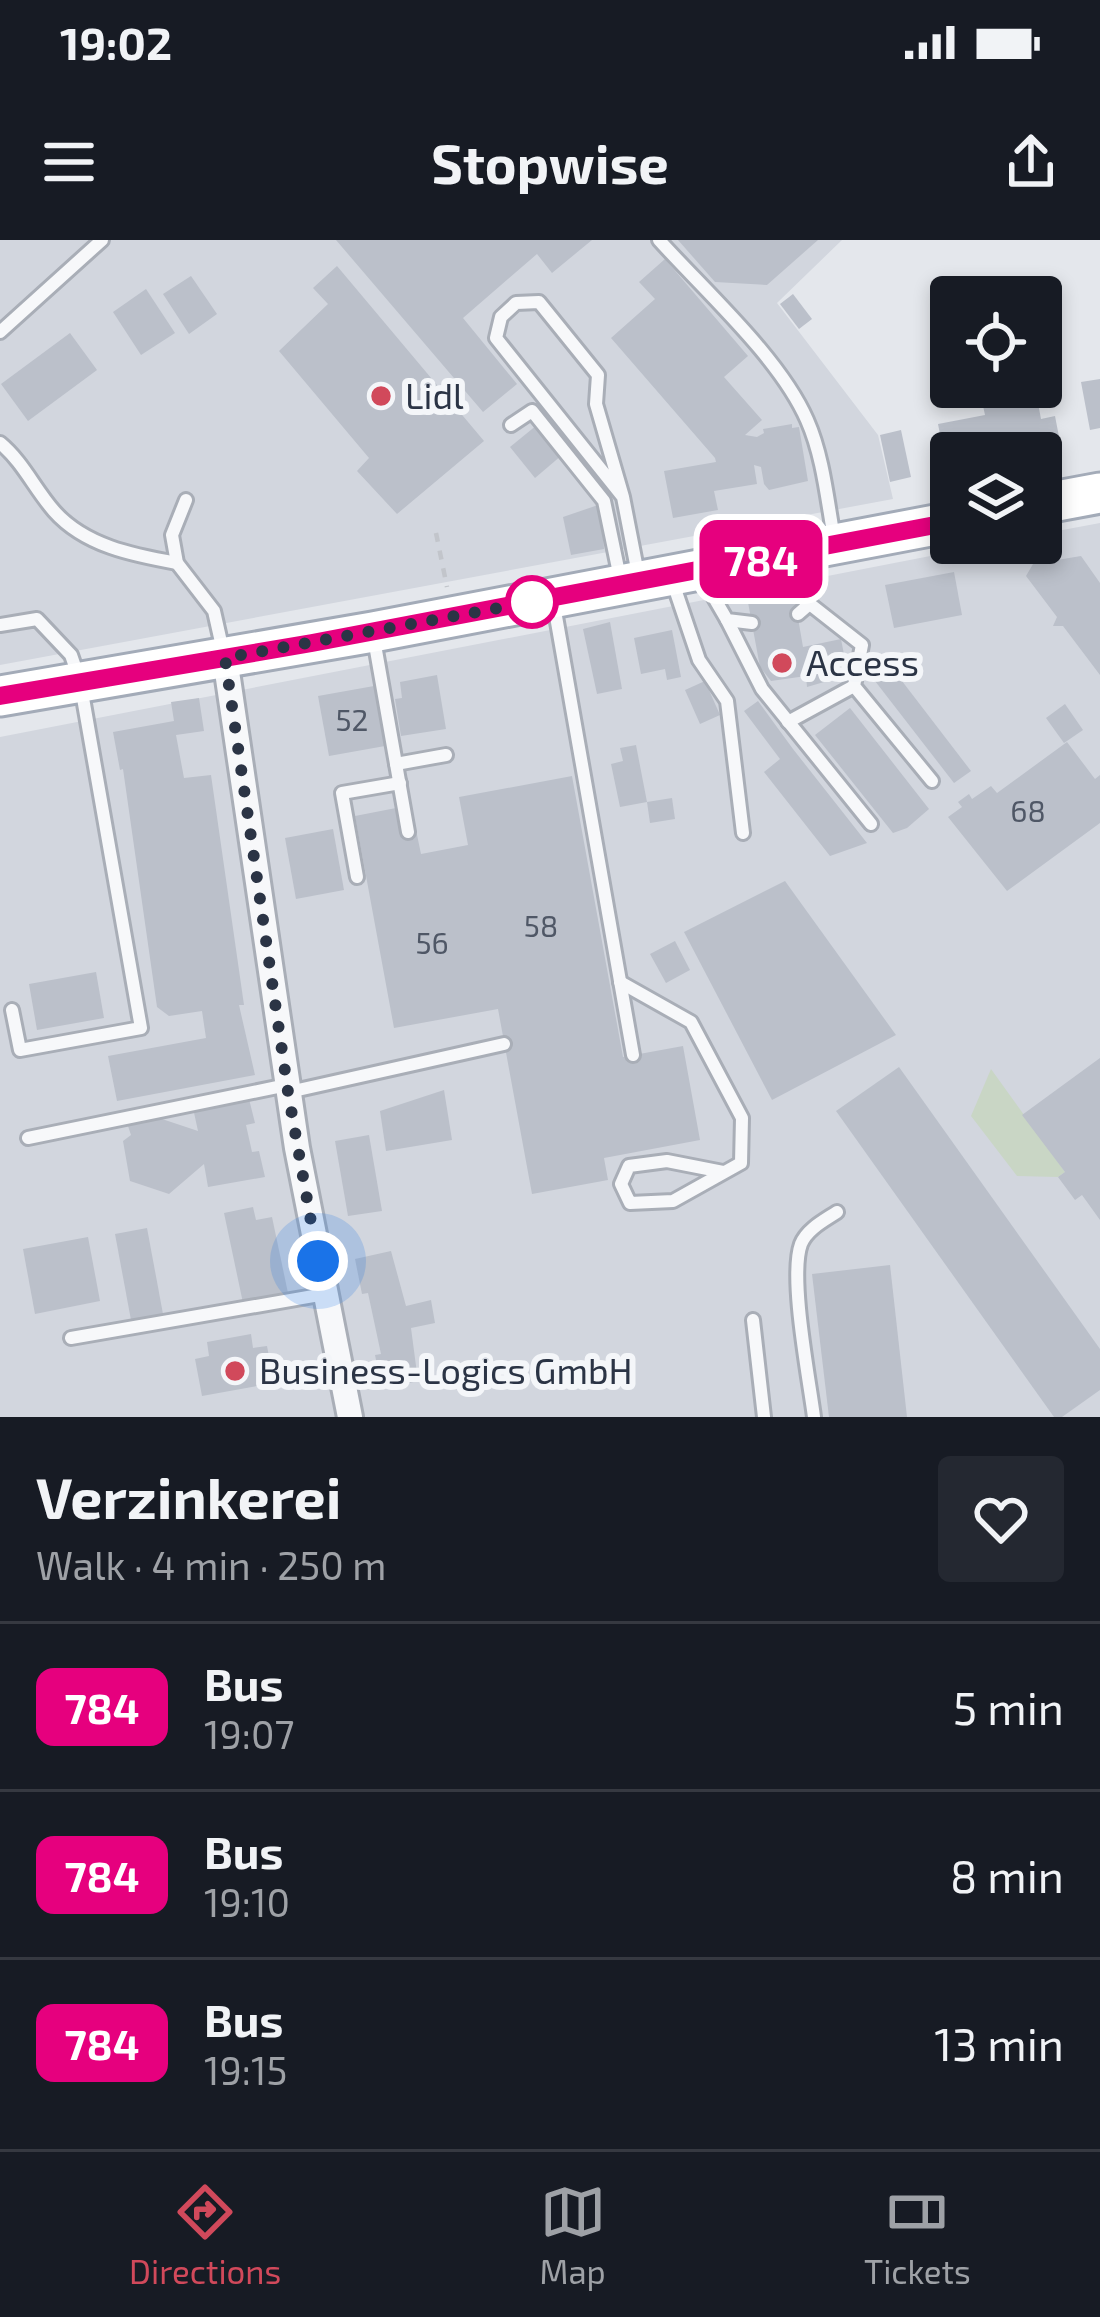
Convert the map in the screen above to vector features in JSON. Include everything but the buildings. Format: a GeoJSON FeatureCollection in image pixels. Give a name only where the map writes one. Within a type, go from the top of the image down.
{"type":"FeatureCollection","features":[{"type":"Feature","properties":{"kind":"main road"},"geometry":{"type":"LineString","coordinates":[[1062,500],[1100,493]]}},
{"type":"Feature","properties":{"kind":"main road"},"geometry":{"type":"LineString","coordinates":[[0,696],[373,632],[930,526]]}},
{"type":"Feature","properties":{"kind":"street"},"geometry":{"type":"LineString","coordinates":[[225,658],[288,1089],[350,1417]]}},
{"type":"Feature","properties":{"kind":"lane"},"geometry":{"type":"LineString","coordinates":[[659,240],[789,385],[808,422],[820,463],[819,548],[802,608],[862,645],[854,686]]}},
{"type":"Feature","properties":{"kind":"lane"},"geometry":{"type":"LineString","coordinates":[[0,332],[100,241]]}},
{"type":"Feature","properties":{"kind":"lane"},"geometry":{"type":"LineString","coordinates":[[622,497],[496,338],[501,317],[516,303],[539,302],[598,375],[596,404],[622,497],[699,660],[727,701],[743,833]]}},
{"type":"Feature","properties":{"kind":"lane"},"geometry":{"type":"LineString","coordinates":[[511,425],[532,411],[658,578],[728,620],[752,622]]}},
{"type":"Feature","properties":{"kind":"lane"},"geometry":{"type":"LineString","coordinates":[[0,443],[16,456],[56,514],[116,552],[177,562]]}},
{"type":"Feature","properties":{"kind":"lane"},"geometry":{"type":"LineString","coordinates":[[186,500],[172,536],[177,562],[214,611],[225,658]]}},
{"type":"Feature","properties":{"kind":"lane"},"geometry":{"type":"LineString","coordinates":[[553,598],[633,1055]]}},
{"type":"Feature","properties":{"kind":"lane"},"geometry":{"type":"LineString","coordinates":[[0,626],[37,620],[71,655],[80,681],[141,1028],[20,1050],[11,1010]]}},
{"type":"Feature","properties":{"kind":"lane"},"geometry":{"type":"LineString","coordinates":[[728,620],[762,689],[871,824]]}},
{"type":"Feature","properties":{"kind":"lane"},"geometry":{"type":"LineString","coordinates":[[373,632],[408,832]]}},
{"type":"Feature","properties":{"kind":"lane"},"geometry":{"type":"LineString","coordinates":[[788,722],[854,686]]}},
{"type":"Feature","properties":{"kind":"lane"},"geometry":{"type":"LineString","coordinates":[[854,686],[932,781]]}},
{"type":"Feature","properties":{"kind":"lane"},"geometry":{"type":"LineString","coordinates":[[396,764],[446,755]]}},
{"type":"Feature","properties":{"kind":"lane"},"geometry":{"type":"LineString","coordinates":[[357,878],[343,793],[400,783]]}},
{"type":"Feature","properties":{"kind":"lane"},"geometry":{"type":"LineString","coordinates":[[620,982],[691,1022],[742,1118],[741,1162],[673,1201],[629,1203],[621,1184],[629,1166],[667,1162],[723,1172]]}},
{"type":"Feature","properties":{"kind":"lane"},"geometry":{"type":"LineString","coordinates":[[28,1138],[504,1044]]}},
{"type":"Feature","properties":{"kind":"lane"},"geometry":{"type":"LineString","coordinates":[[814,1417],[798,1274],[801,1243],[837,1211]]}},
{"type":"Feature","properties":{"kind":"lane"},"geometry":{"type":"LineString","coordinates":[[71,1338],[325,1294]]}},
{"type":"Feature","properties":{"kind":"lane"},"geometry":{"type":"LineString","coordinates":[[753,1320],[764,1417]]}},
{"type":"Feature","properties":{"kind":"path"},"geometry":{"type":"LineString","coordinates":[[436,533],[447,587]]}},
{"type":"Feature","properties":{"kind":"shaded area"},"geometry":{"type":"Polygon","coordinates":[[[0,240],[842,240],[777,303],[878,435],[893,499],[0,665],[0,240]]]}},
{"type":"Feature","properties":{"kind":"shaded area"},"geometry":{"type":"Polygon","coordinates":[[[1100,523],[1100,1417],[0,1417],[0,737],[930,556],[930,564],[1062,564],[1062,530],[1100,523]]]}},
{"type":"Feature","properties":{"kind":"green space"},"geometry":{"type":"Polygon","coordinates":[[[991,1069],[1065,1172],[1058,1177],[1017,1176],[971,1116],[991,1069]]]}},
{"type":"Feature","properties":{"kind":"bus line","name":"784"},"geometry":{"type":"LineString","coordinates":[[0,696],[312,643],[930,526]]}},
{"type":"Feature","properties":{"kind":"place","name":"Lidl"},"geometry":{"type":"Point","coordinates":[381,396]}},
{"type":"Feature","properties":{"kind":"place","name":"Access"},"geometry":{"type":"Point","coordinates":[782,663]}},
{"type":"Feature","properties":{"kind":"place","name":"Business-Logics GmbH"},"geometry":{"type":"Point","coordinates":[235,1371]}},
{"type":"Feature","properties":{"kind":"route"},"geometry":{"type":"LineString","coordinates":[[318,1261],[288,1092],[225,658],[532,602]]}}]}
